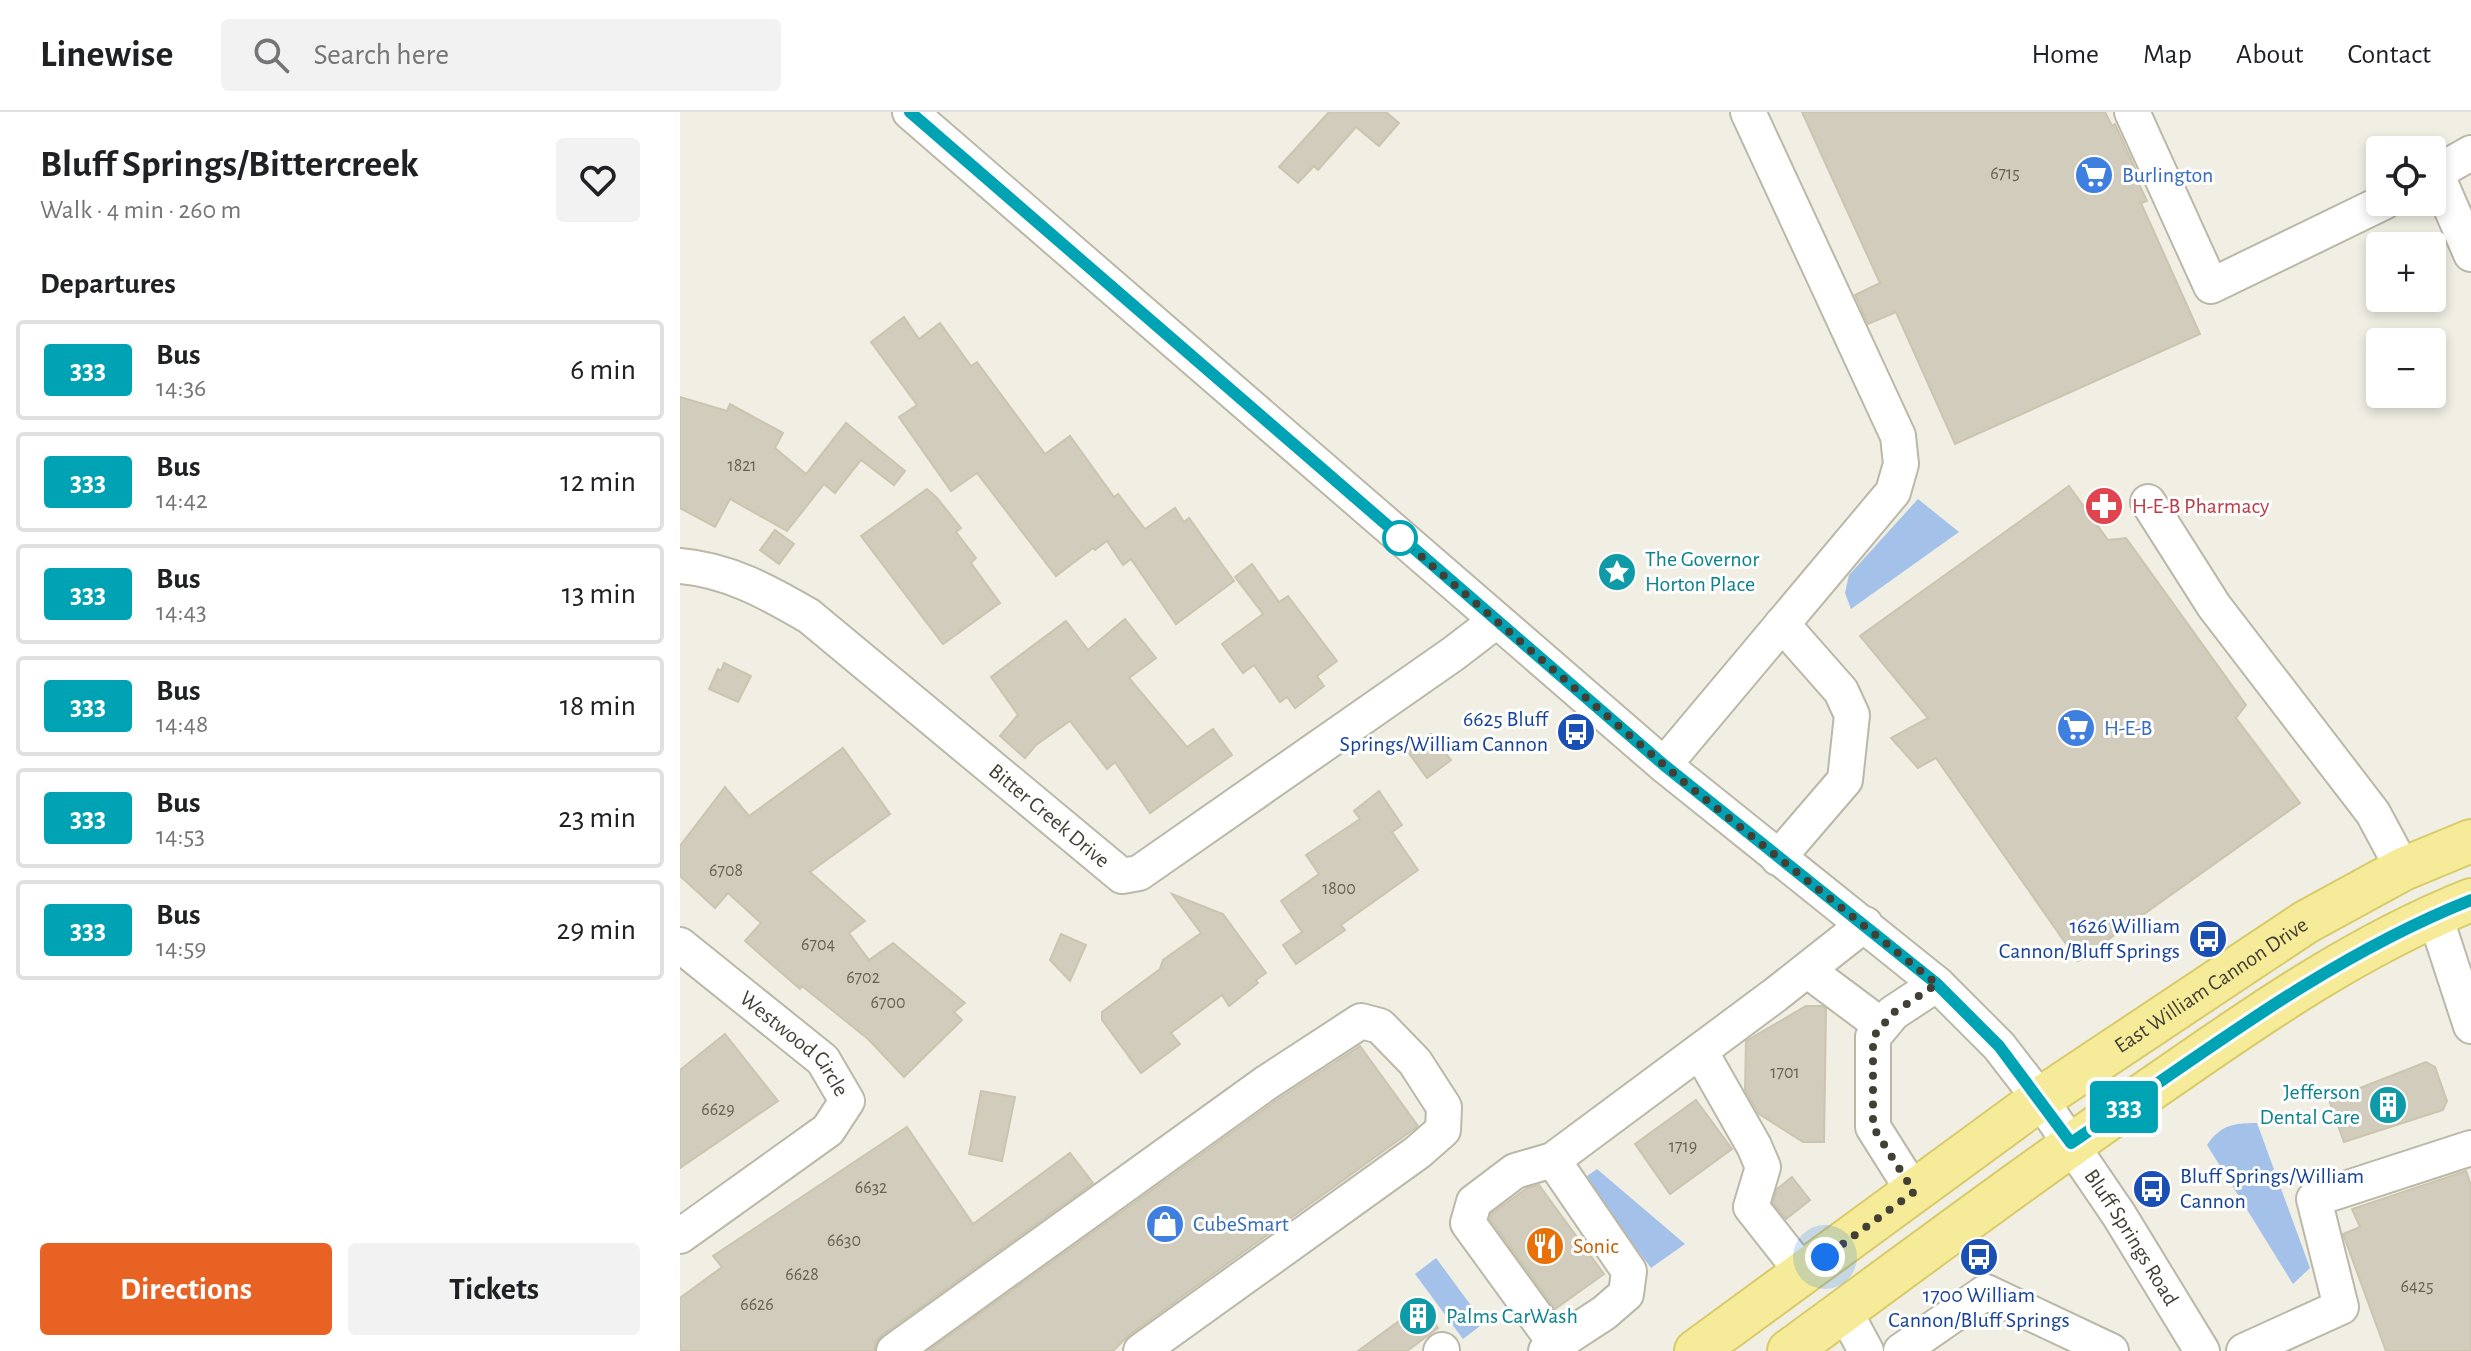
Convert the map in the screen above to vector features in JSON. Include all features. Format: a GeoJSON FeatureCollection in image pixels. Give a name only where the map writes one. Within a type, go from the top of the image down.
{"type":"FeatureCollection","features":[{"type":"Feature","properties":{"kind":"main road","name":"East William Cannon Drive"},"geometry":{"type":"LineString","coordinates":[[1696,1351],[2040,1099],[2306,922],[2403,869],[2471,841]]}},
{"type":"Feature","properties":{"kind":"main road"},"geometry":{"type":"LineString","coordinates":[[1789,1351],[2071,1143],[2322,974],[2374,944],[2453,908]]}},
{"type":"Feature","properties":{"kind":"street","name":"Bluff Springs Road"},"geometry":{"type":"LineString","coordinates":[[910,112],[1664,765],[1937,984],[1999,1046],[2040,1099],[2149,1261],[2202,1351]]}},
{"type":"Feature","properties":{"kind":"street"},"geometry":{"type":"LineString","coordinates":[[1664,765],[1893,492],[1901,464],[1898,436],[1748,112]]}},
{"type":"Feature","properties":{"kind":"street"},"geometry":{"type":"LineString","coordinates":[[2132,112],[2211,286],[2366,211]]}},
{"type":"Feature","properties":{"kind":"street"},"geometry":{"type":"LineString","coordinates":[[2446,167],[2471,153]]}},
{"type":"Feature","properties":{"kind":"street"},"geometry":{"type":"LineString","coordinates":[[2446,200],[2471,254]]}},
{"type":"Feature","properties":{"kind":"street"},"geometry":{"type":"LineString","coordinates":[[2148,502],[2214,606],[2373,813],[2403,869]]}},
{"type":"Feature","properties":{"kind":"street","name":"Bitter Creek Drive"},"geometry":{"type":"LineString","coordinates":[[680,566],[701,568],[758,586],[809,616],[1122,876],[1139,873],[1496,621]]}},
{"type":"Feature","properties":{"kind":"street"},"geometry":{"type":"LineString","coordinates":[[1778,858],[1845,780],[1852,715],[1841,691],[1782,624]]}},
{"type":"Feature","properties":{"kind":"street"},"geometry":{"type":"LineString","coordinates":[[2453,908],[2471,1026]]}},
{"type":"Feature","properties":{"kind":"street"},"geometry":{"type":"LineString","coordinates":[[1553,1160],[1629,1271],[1626,1294],[1554,1349],[1468,1223],[1474,1202],[1515,1171],[1553,1160],[1865,924]]}},
{"type":"Feature","properties":{"kind":"street","name":"Westwood Circle"},"geometry":{"type":"LineString","coordinates":[[680,945],[823,1060],[847,1101],[828,1130],[680,1236]]}},
{"type":"Feature","properties":{"kind":"street"},"geometry":{"type":"LineString","coordinates":[[1807,970],[1882,1026]]}},
{"type":"Feature","properties":{"kind":"street"},"geometry":{"type":"LineString","coordinates":[[1914,1192],[1873,1127],[1873,1037],[1893,1013],[1937,984]]}},
{"type":"Feature","properties":{"kind":"street"},"geometry":{"type":"LineString","coordinates":[[894,1351],[1266,1083],[1361,1021],[1380,1026],[1415,1062],[1444,1107],[1443,1130],[1418,1152],[1141,1351]]}},
{"type":"Feature","properties":{"kind":"street"},"geometry":{"type":"LineString","coordinates":[[1700,1051],[1763,1167],[1751,1207],[1803,1273]]}},
{"type":"Feature","properties":{"kind":"street"},"geometry":{"type":"LineString","coordinates":[[2244,1351],[2341,1307],[2314,1199],[2471,1148]]}},
{"type":"Feature","properties":{"kind":"street"},"geometry":{"type":"LineString","coordinates":[[1901,1351],[1986,1292],[2111,1351]]}},
{"type":"Feature","properties":{"kind":"street"},"geometry":{"type":"LineString","coordinates":[[1844,1310],[1866,1351]]}},
{"type":"Feature","properties":{"kind":"water"},"geometry":{"type":"Polygon","coordinates":[[[1918,499],[1959,532],[1851,609],[1845,593],[1849,575],[1918,499]]]}},
{"type":"Feature","properties":{"kind":"water"},"geometry":{"type":"Polygon","coordinates":[[[2257,1123],[2310,1268],[2293,1284],[2207,1145],[2228,1126],[2257,1123]]]}},
{"type":"Feature","properties":{"kind":"water"},"geometry":{"type":"Polygon","coordinates":[[[1597,1169],[1685,1244],[1651,1268],[1583,1179],[1597,1169]]]}},
{"type":"Feature","properties":{"kind":"water"},"geometry":{"type":"Polygon","coordinates":[[[1436,1258],[1484,1323],[1463,1339],[1415,1274],[1436,1258]]]}},
{"type":"Feature","properties":{"kind":"building"},"geometry":{"type":"Polygon","coordinates":[[[1329,112],[1386,112],[1399,123],[1379,146],[1356,127],[1318,170],[1314,166],[1298,183],[1279,167],[1329,112]]]}},
{"type":"Feature","properties":{"kind":"building"},"geometry":{"type":"Polygon","coordinates":[[[1802,112],[2105,112],[2112,126],[2115,124],[2139,177],[2136,178],[2147,201],[2141,203],[2200,334],[1955,444],[1896,312],[1868,324],[1855,295],[1880,283],[1802,112]]]}},
{"type":"Feature","properties":{"kind":"building"},"geometry":{"type":"Polygon","coordinates":[[[904,317],[919,339],[940,323],[971,366],[977,362],[1045,454],[1070,436],[1114,497],[1118,494],[1145,529],[1175,508],[1184,522],[1189,518],[1234,581],[1176,624],[1131,559],[1123,565],[1107,541],[1056,576],[977,473],[951,491],[899,417],[917,405],[871,342],[904,317]]]}},
{"type":"Feature","properties":{"kind":"building"},"geometry":{"type":"Polygon","coordinates":[[[680,397],[727,411],[730,404],[783,433],[775,448],[806,474],[846,423],[905,471],[894,485],[861,460],[835,493],[824,484],[787,531],[730,499],[715,527],[680,508],[680,397]]]}},
{"type":"Feature","properties":{"kind":"building","name":"H-E-B"},"geometry":{"type":"Polygon","coordinates":[[[2069,486],[2108,540],[2126,538],[2246,705],[2236,718],[2300,803],[2078,961],[1936,758],[1918,768],[1891,738],[1928,718],[1860,636],[2069,486]]]}},
{"type":"Feature","properties":{"kind":"building"},"geometry":{"type":"Polygon","coordinates":[[[927,489],[961,528],[956,532],[976,558],[971,563],[1000,603],[943,644],[861,536],[927,489]]]}},
{"type":"Feature","properties":{"kind":"building"},"geometry":{"type":"Polygon","coordinates":[[[775,530],[794,544],[779,564],[760,550],[775,530]]]}},
{"type":"Feature","properties":{"kind":"building"},"geometry":{"type":"Polygon","coordinates":[[[1252,564],[1279,602],[1288,596],[1337,661],[1317,676],[1324,686],[1295,708],[1287,697],[1280,702],[1254,665],[1243,673],[1222,644],[1263,614],[1235,577],[1252,564]]]}},
{"type":"Feature","properties":{"kind":"building"},"geometry":{"type":"Polygon","coordinates":[[[1125,619],[1156,658],[1129,678],[1187,747],[1213,729],[1232,755],[1150,813],[1115,762],[1107,769],[1070,721],[1036,745],[1025,758],[1000,736],[1018,715],[991,677],[1066,621],[1088,650],[1125,619]]]}},
{"type":"Feature","properties":{"kind":"building"},"geometry":{"type":"Polygon","coordinates":[[[724,663],[751,676],[738,702],[709,689],[724,663]]]}},
{"type":"Feature","properties":{"kind":"building"},"geometry":{"type":"Polygon","coordinates":[[[1431,734],[1451,760],[1427,778],[1408,752],[1431,734]]]}},
{"type":"Feature","properties":{"kind":"building"},"geometry":{"type":"Polygon","coordinates":[[[843,748],[890,814],[810,872],[865,921],[849,933],[869,960],[893,943],[965,1003],[954,1012],[962,1020],[904,1077],[868,1039],[802,986],[800,989],[745,941],[761,923],[728,893],[715,908],[680,876],[680,846],[725,787],[749,816],[843,748]]]}},
{"type":"Feature","properties":{"kind":"building"},"geometry":{"type":"Polygon","coordinates":[[[1379,791],[1402,825],[1392,832],[1418,870],[1341,925],[1345,930],[1296,964],[1283,945],[1302,932],[1281,901],[1319,874],[1306,855],[1360,819],[1354,811],[1379,791]]]}},
{"type":"Feature","properties":{"kind":"building"},"geometry":{"type":"Polygon","coordinates":[[[1172,894],[1223,914],[1266,973],[1229,1006],[1222,995],[1171,1033],[1180,1044],[1141,1073],[1102,1020],[1102,1012],[1160,969],[1163,960],[1201,933],[1172,894]]]}},
{"type":"Feature","properties":{"kind":"building"},"geometry":{"type":"Polygon","coordinates":[[[1061,934],[1086,945],[1070,981],[1050,960],[1061,934]]]}},
{"type":"Feature","properties":{"kind":"building"},"geometry":{"type":"Polygon","coordinates":[[[1806,1006],[1826,1009],[1824,1142],[1803,1142],[1759,1114],[1745,1090],[1746,1041],[1806,1006]]]}},
{"type":"Feature","properties":{"kind":"building"},"geometry":{"type":"Polygon","coordinates":[[[725,1034],[778,1101],[680,1168],[680,1070],[725,1034]]]}},
{"type":"Feature","properties":{"kind":"building"},"geometry":{"type":"Polygon","coordinates":[[[1360,1046],[1418,1126],[1129,1335],[1113,1351],[928,1351],[1277,1100],[1360,1046]]]}},
{"type":"Feature","properties":{"kind":"building","name":"Jefferson Dental Care"},"geometry":{"type":"Polygon","coordinates":[[[2426,1062],[2435,1067],[2447,1101],[2443,1110],[2344,1142],[2329,1100],[2426,1062]]]}},
{"type":"Feature","properties":{"kind":"building"},"geometry":{"type":"Polygon","coordinates":[[[981,1091],[1015,1097],[1002,1161],[969,1154],[981,1091]]]}},
{"type":"Feature","properties":{"kind":"building"},"geometry":{"type":"Polygon","coordinates":[[[1696,1100],[1732,1149],[1670,1194],[1635,1144],[1696,1100]]]}},
{"type":"Feature","properties":{"kind":"building"},"geometry":{"type":"Polygon","coordinates":[[[907,1127],[973,1224],[1070,1153],[1093,1183],[882,1335],[874,1351],[680,1351],[680,1298],[722,1267],[713,1256],[907,1127]]]}},
{"type":"Feature","properties":{"kind":"building"},"geometry":{"type":"Polygon","coordinates":[[[2466,1171],[2471,1185],[2471,1351],[2386,1351],[2343,1234],[2360,1227],[2352,1209],[2466,1171]]]}},
{"type":"Feature","properties":{"kind":"building"},"geometry":{"type":"Polygon","coordinates":[[[1792,1177],[1810,1200],[1786,1219],[1773,1203],[1777,1189],[1792,1177]]]}},
{"type":"Feature","properties":{"kind":"building","name":"Sonic"},"geometry":{"type":"Polygon","coordinates":[[[1539,1185],[1604,1274],[1555,1309],[1490,1219],[1491,1214],[1527,1188],[1539,1185]]]}},
{"type":"Feature","properties":{"kind":"building","name":"Palms CarWash"},"geometry":{"type":"Polygon","coordinates":[[[1421,1305],[1438,1328],[1407,1351],[1358,1351],[1421,1305]]]}},
{"type":"Feature","properties":{"kind":"bus line","name":"333"},"geometry":{"type":"LineString","coordinates":[[910,112],[1664,765],[1937,984],[1999,1046],[2071,1143],[2322,974],[2374,944],[2471,900]]}},
{"type":"Feature","properties":{"kind":"place","name":"Burlington"},"geometry":{"type":"Point","coordinates":[2094,175]}},
{"type":"Feature","properties":{"kind":"place","name":"H-E-B Pharmacy"},"geometry":{"type":"Point","coordinates":[2104,506]}},
{"type":"Feature","properties":{"kind":"place","name":"The Governor Horton Place"},"geometry":{"type":"Point","coordinates":[1617,572]}},
{"type":"Feature","properties":{"kind":"place","name":"H-E-B"},"geometry":{"type":"Point","coordinates":[2076,728]}},
{"type":"Feature","properties":{"kind":"place","name":"6625 Bluff Springs/William Cannon"},"geometry":{"type":"Point","coordinates":[1576,732]}},
{"type":"Feature","properties":{"kind":"place","name":"1626 William Cannon/Bluff Springs"},"geometry":{"type":"Point","coordinates":[2208,939]}},
{"type":"Feature","properties":{"kind":"place","name":"Jefferson Dental Care"},"geometry":{"type":"Point","coordinates":[2388,1105]}},
{"type":"Feature","properties":{"kind":"place","name":"Bluff Springs/William Cannon"},"geometry":{"type":"Point","coordinates":[2152,1189]}},
{"type":"Feature","properties":{"kind":"place","name":"CubeSmart"},"geometry":{"type":"Point","coordinates":[1165,1224]}},
{"type":"Feature","properties":{"kind":"place","name":"Sonic"},"geometry":{"type":"Point","coordinates":[1545,1246]}},
{"type":"Feature","properties":{"kind":"place","name":"1700 William Cannon/Bluff Springs"},"geometry":{"type":"Point","coordinates":[1979,1257]}},
{"type":"Feature","properties":{"kind":"place","name":"Palms CarWash"},"geometry":{"type":"Point","coordinates":[1418,1316]}},
{"type":"Feature","properties":{"kind":"route"},"geometry":{"type":"LineString","coordinates":[[1400,538],[1685,783],[1937,984],[1893,1013],[1873,1037],[1873,1127],[1914,1192],[1825,1257]]}}]}
